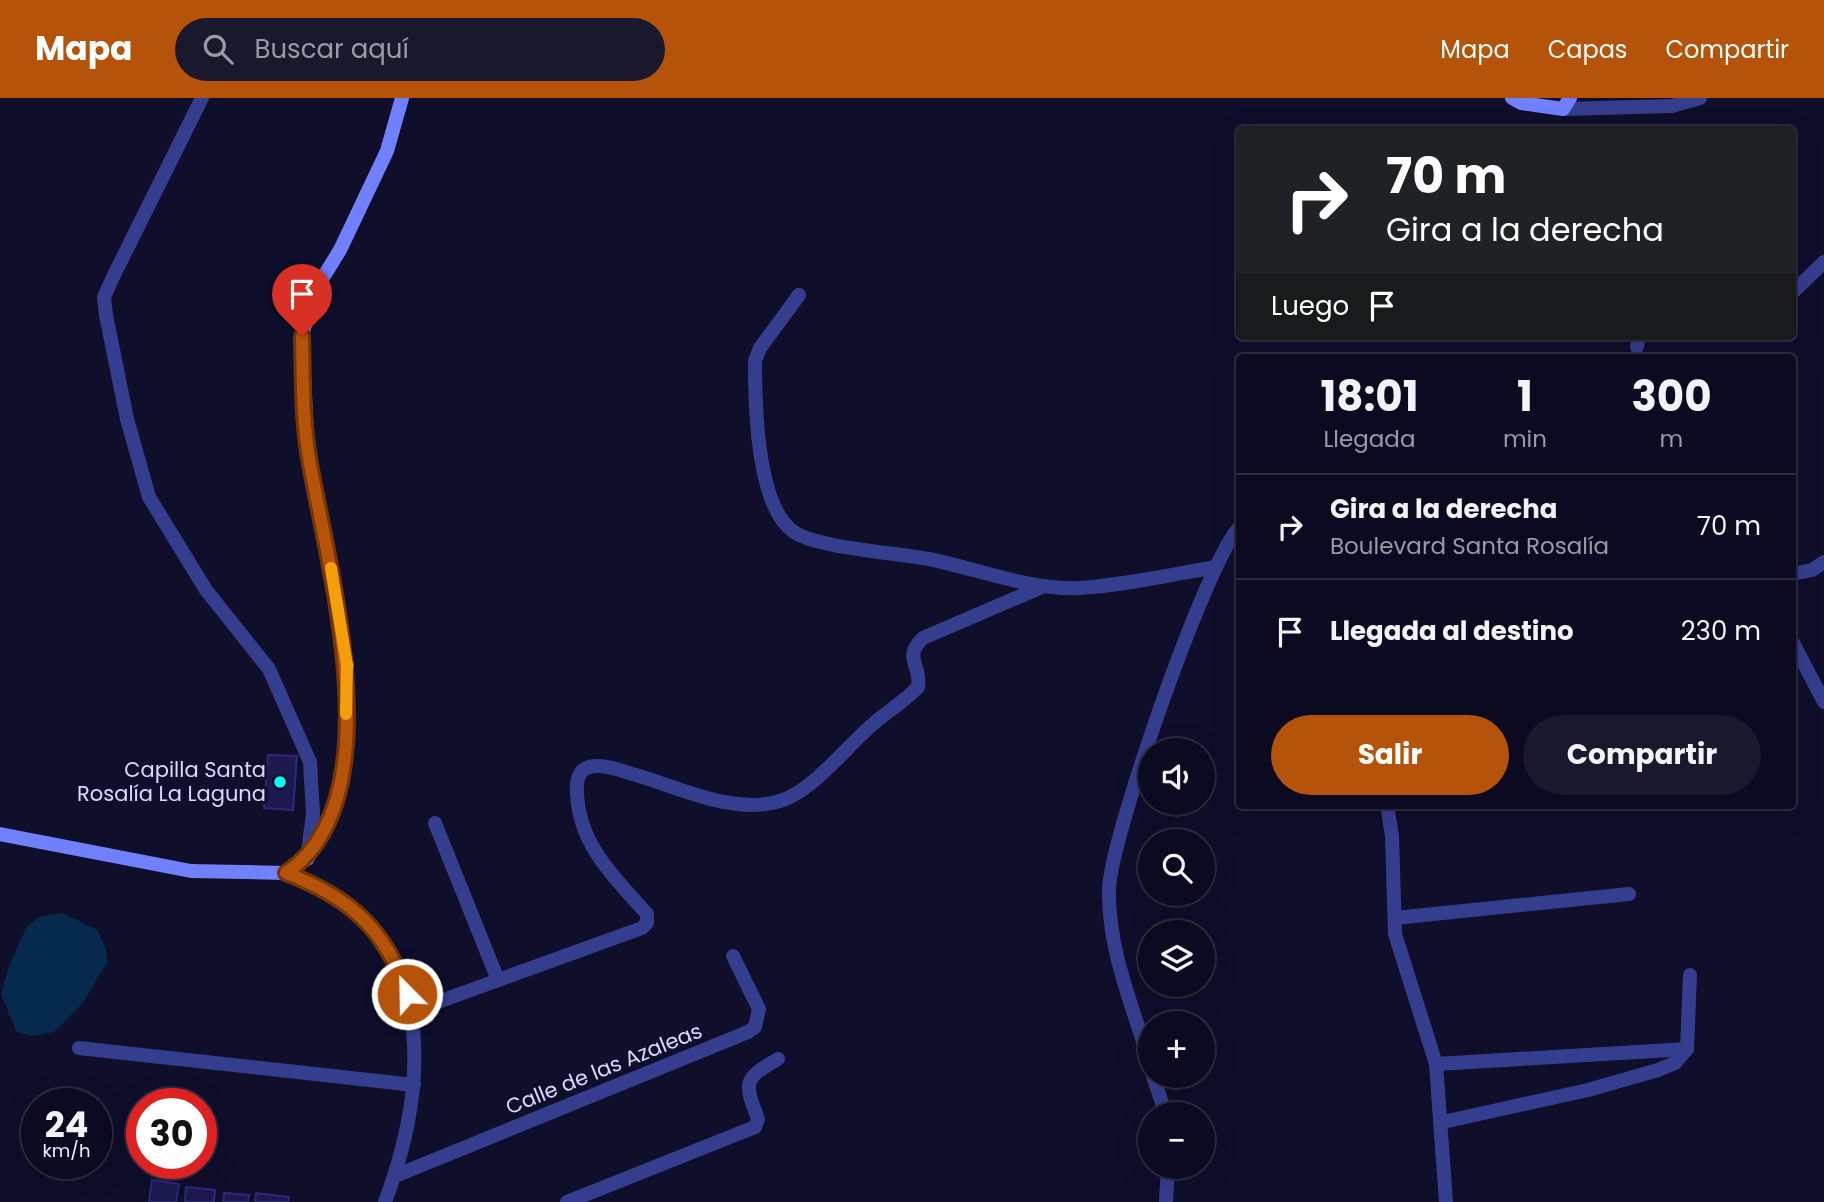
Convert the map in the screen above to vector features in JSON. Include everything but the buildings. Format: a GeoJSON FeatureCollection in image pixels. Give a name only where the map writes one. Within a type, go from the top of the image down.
{"type":"FeatureCollection","features":[{"type":"Feature","properties":{"kind":"street"},"geometry":{"type":"LineString","coordinates":[[202,98],[104,297],[106,315],[127,419],[149,497],[205,590],[269,669],[310,762],[313,814],[307,859]]}},
{"type":"Feature","properties":{"kind":"street"},"geometry":{"type":"LineString","coordinates":[[286,873],[307,859],[323,833],[338,798],[345,754],[347,665],[309,456],[302,336],[314,292],[340,250],[387,151],[402,98]]}},
{"type":"Feature","properties":{"kind":"street"},"geometry":{"type":"LineString","coordinates":[[1512,98],[1521,103],[1672,106],[1700,98]]}},
{"type":"Feature","properties":{"kind":"street"},"geometry":{"type":"LineString","coordinates":[[1796,289],[1824,262]]}},
{"type":"Feature","properties":{"kind":"street"},"geometry":{"type":"LineString","coordinates":[[799,295],[760,348],[755,361],[766,485],[779,514],[793,532],[816,541],[954,564],[1044,586],[1077,588],[1122,583],[1216,566]]}},
{"type":"Feature","properties":{"kind":"street"},"geometry":{"type":"LineString","coordinates":[[1138,1029],[1124,988],[1111,933],[1109,886],[1129,803],[1216,566],[1236,533]]}},
{"type":"Feature","properties":{"kind":"street"},"geometry":{"type":"LineString","coordinates":[[1796,573],[1812,570],[1824,562]]}},
{"type":"Feature","properties":{"kind":"street"},"geometry":{"type":"LineString","coordinates":[[412,1011],[642,929],[647,923],[647,914],[600,863],[589,843],[582,823],[576,784],[580,773],[586,767],[610,767],[734,804],[765,805],[783,801],[804,787],[918,687],[920,677],[912,658],[914,646],[923,638],[1044,586]]}},
{"type":"Feature","properties":{"kind":"street"},"geometry":{"type":"LineString","coordinates":[[1796,649],[1824,702]]}},
{"type":"Feature","properties":{"kind":"street"},"geometry":{"type":"LineString","coordinates":[[1388,809],[1392,836],[1399,953],[1436,1064],[1443,1122],[1446,1202]]}},
{"type":"Feature","properties":{"kind":"street"},"geometry":{"type":"LineString","coordinates":[[435,822],[498,981]]}},
{"type":"Feature","properties":{"kind":"street"},"geometry":{"type":"LineString","coordinates":[[0,834],[191,871],[286,873],[314,884],[347,903],[377,932],[401,977],[412,1011],[414,1085],[410,1123],[385,1202]]}},
{"type":"Feature","properties":{"kind":"street"},"geometry":{"type":"LineString","coordinates":[[1395,918],[1629,894]]}},
{"type":"Feature","properties":{"kind":"street","name":"Calle de las Azaleas"},"geometry":{"type":"LineString","coordinates":[[395,1176],[748,1032],[755,1027],[759,1009],[733,956]]}},
{"type":"Feature","properties":{"kind":"street"},"geometry":{"type":"LineString","coordinates":[[1443,1122],[1638,1076],[1675,1063],[1687,1049],[1690,975]]}},
{"type":"Feature","properties":{"kind":"street"},"geometry":{"type":"LineString","coordinates":[[79,1048],[414,1085]]}},
{"type":"Feature","properties":{"kind":"street"},"geometry":{"type":"LineString","coordinates":[[1436,1064],[1687,1049]]}},
{"type":"Feature","properties":{"kind":"street"},"geometry":{"type":"LineString","coordinates":[[1635,1052],[1638,1076]]}},
{"type":"Feature","properties":{"kind":"street"},"geometry":{"type":"LineString","coordinates":[[567,1202],[755,1127],[758,1119],[749,1094],[749,1079],[755,1072],[778,1059]]}},
{"type":"Feature","properties":{"kind":"street"},"geometry":{"type":"LineString","coordinates":[[1166,1202],[1167,1179]]}},
{"type":"Feature","properties":{"kind":"water"},"geometry":{"type":"Polygon","coordinates":[[[63,913],[97,930],[106,948],[107,963],[82,1004],[54,1032],[31,1036],[16,1031],[1,994],[9,966],[27,926],[41,916],[63,913]]]}},
{"type":"Feature","properties":{"kind":"slow traffic"},"geometry":{"type":"LineString","coordinates":[[331,568],[347,665],[346,714]]}},
{"type":"Feature","properties":{"kind":"place","name":"Capilla Santa Rosalía La Laguna"},"geometry":{"type":"Point","coordinates":[280,782]}},
{"type":"Feature","properties":{"kind":"route"},"geometry":{"type":"LineString","coordinates":[[302,336],[309,456],[347,665],[345,754],[338,798],[323,833],[307,859],[286,873],[314,884],[347,903],[377,932],[407,994]]}}]}
